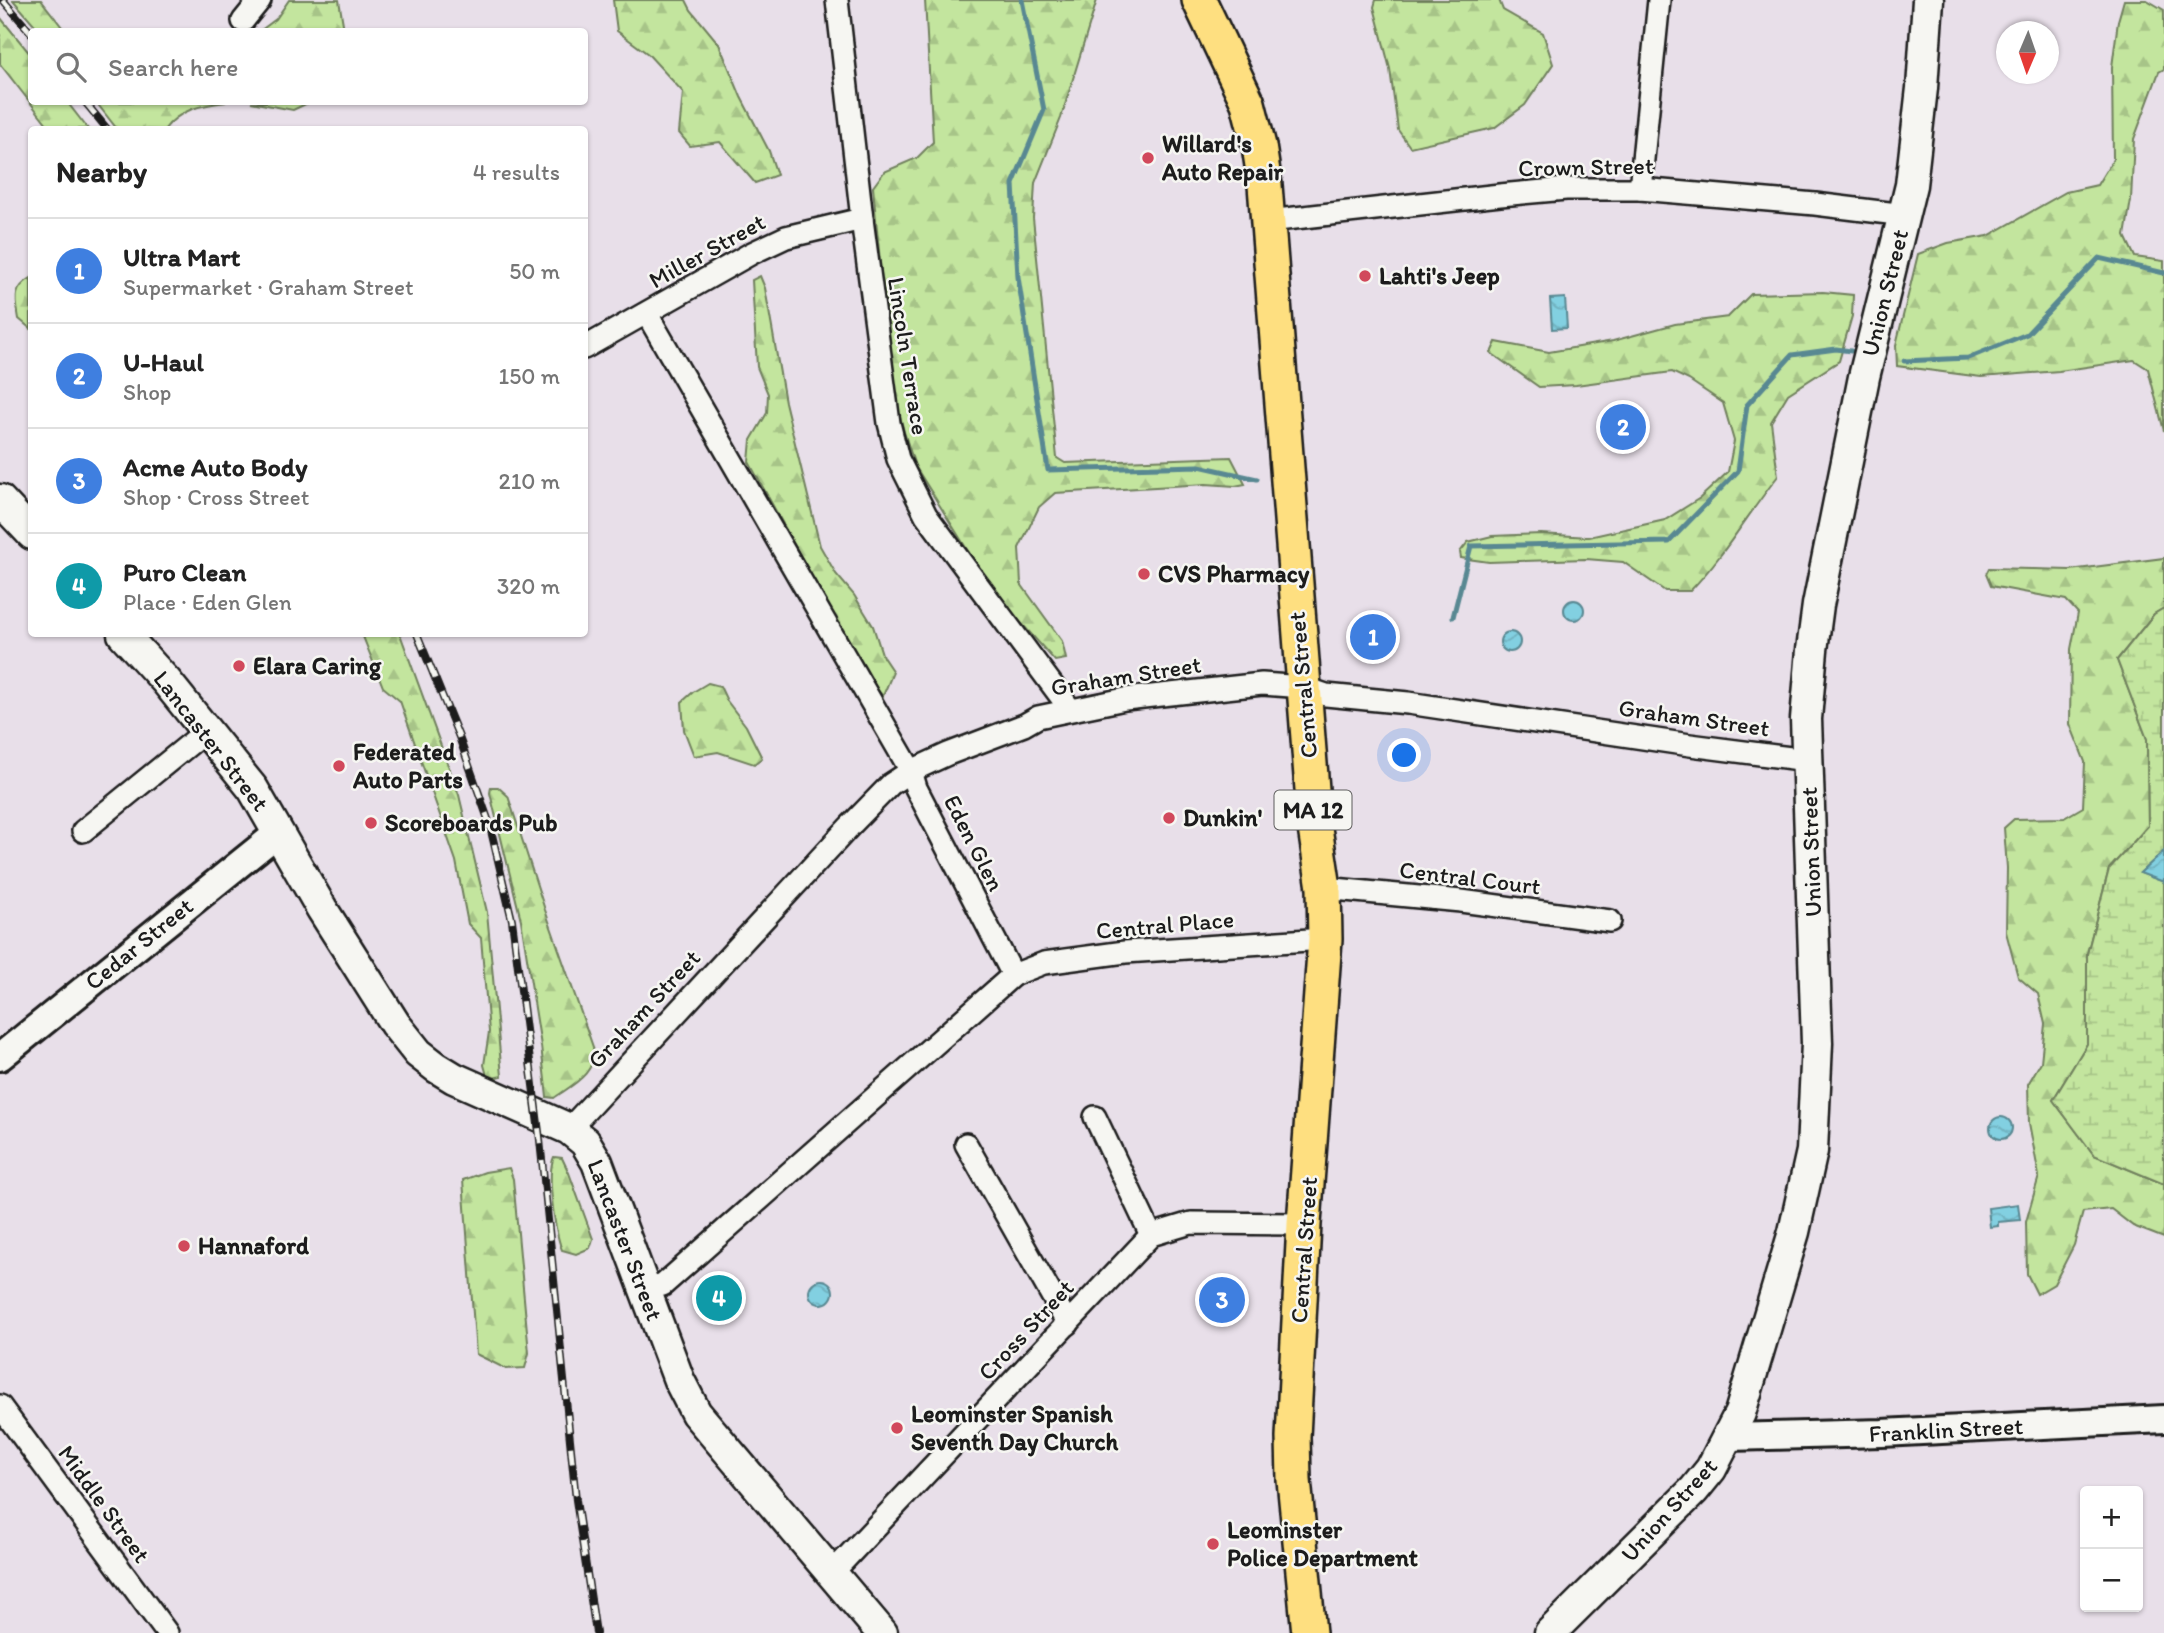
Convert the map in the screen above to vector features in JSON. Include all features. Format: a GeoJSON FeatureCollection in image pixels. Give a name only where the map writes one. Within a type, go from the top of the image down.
{"type":"FeatureCollection","features":[{"type":"Feature","properties":{"kind":"main road","name":"Central Street"},"geometry":{"type":"LineString","coordinates":[[1199,0],[1248,103],[1259,146],[1268,221],[1315,828],[1324,888],[1325,939],[1304,1224],[1293,1437],[1294,1480],[1309,1633]]}},
{"type":"Feature","properties":{"kind":"main road","name":"Union Street"},"geometry":{"type":"LineString","coordinates":[[1550,1633],[1712,1469],[1740,1413],[1794,1232],[1814,1128],[1817,1042],[1806,719],[1816,620],[1864,377],[1905,215],[1916,153],[1928,0]]}},
{"type":"Feature","properties":{"kind":"main road"},"geometry":{"type":"LineString","coordinates":[[0,500],[28,530]]}},
{"type":"Feature","properties":{"kind":"main road","name":"Lancaster Street"},"geometry":{"type":"LineString","coordinates":[[126,637],[253,789],[329,920],[395,1024],[418,1053],[454,1078],[569,1129],[585,1142],[597,1162],[679,1380],[696,1413],[882,1633]]}},
{"type":"Feature","properties":{"kind":"street"},"geometry":{"type":"LineString","coordinates":[[243,22],[260,0]]}},
{"type":"Feature","properties":{"kind":"street","name":"Lincoln Terrace"},"geometry":{"type":"LineString","coordinates":[[837,0],[889,423],[898,459],[926,515],[1070,709]]}},
{"type":"Feature","properties":{"kind":"street"},"geometry":{"type":"LineString","coordinates":[[1640,189],[1659,0]]}},
{"type":"Feature","properties":{"kind":"street","name":"Crown Street"},"geometry":{"type":"LineString","coordinates":[[1268,221],[1500,195],[1566,190],[1640,189],[1905,215]]}},
{"type":"Feature","properties":{"kind":"street","name":"Miller Street"},"geometry":{"type":"LineString","coordinates":[[588,346],[752,253],[786,237],[862,219]]}},
{"type":"Feature","properties":{"kind":"street","name":"Eden Glen"},"geometry":{"type":"LineString","coordinates":[[647,314],[911,771],[916,788],[1013,975]]}},
{"type":"Feature","properties":{"kind":"street","name":"Graham Street"},"geometry":{"type":"LineString","coordinates":[[569,1129],[891,784],[911,771],[948,754],[1024,726],[1038,717],[1125,699],[1262,684],[1303,687],[1326,695],[1408,703],[1807,760]]}},
{"type":"Feature","properties":{"kind":"street"},"geometry":{"type":"LineString","coordinates":[[83,831],[206,731]]}},
{"type":"Feature","properties":{"kind":"street","name":"Cedar Street"},"geometry":{"type":"LineString","coordinates":[[0,1057],[279,832]]}},
{"type":"Feature","properties":{"kind":"street","name":"Central Court"},"geometry":{"type":"LineString","coordinates":[[1324,888],[1461,901],[1609,921]]}},
{"type":"Feature","properties":{"kind":"street","name":"Central Place"},"geometry":{"type":"LineString","coordinates":[[1013,975],[1044,964],[1125,953],[1325,939]]}},
{"type":"Feature","properties":{"kind":"street"},"geometry":{"type":"LineString","coordinates":[[645,1290],[663,1285],[1013,975]]}},
{"type":"Feature","properties":{"kind":"street"},"geometry":{"type":"LineString","coordinates":[[1095,1117],[1151,1235],[1191,1223],[1304,1224]]}},
{"type":"Feature","properties":{"kind":"street"},"geometry":{"type":"LineString","coordinates":[[966,1144],[1068,1324]]}},
{"type":"Feature","properties":{"kind":"street","name":"Cross Street"},"geometry":{"type":"LineString","coordinates":[[832,1573],[1151,1235]]}},
{"type":"Feature","properties":{"kind":"street","name":"Middle Street"},"geometry":{"type":"LineString","coordinates":[[3,1419],[167,1633]]}},
{"type":"Feature","properties":{"kind":"street","name":"Franklin Street"},"geometry":{"type":"LineString","coordinates":[[1729,1437],[1882,1433],[2164,1419]]}},
{"type":"Feature","properties":{"kind":"green space"},"geometry":{"type":"Polygon","coordinates":[[[13,0],[41,0],[63,28],[37,28],[13,0]]]}},
{"type":"Feature","properties":{"kind":"green space"},"geometry":{"type":"Polygon","coordinates":[[[289,0],[339,0],[344,28],[264,28],[276,19],[289,0]]]}},
{"type":"Feature","properties":{"kind":"green space"},"geometry":{"type":"Polygon","coordinates":[[[613,0],[686,0],[719,44],[741,97],[769,151],[777,175],[755,183],[720,142],[690,146],[679,133],[683,92],[648,54],[617,31],[613,0]]]}},
{"type":"Feature","properties":{"kind":"green space"},"geometry":{"type":"Polygon","coordinates":[[[925,0],[1097,0],[1061,118],[1035,183],[1033,218],[1057,458],[1065,463],[1231,457],[1245,484],[1055,493],[1039,507],[1019,548],[1021,584],[1062,641],[1066,659],[1055,661],[993,591],[915,466],[891,380],[873,187],[884,172],[917,158],[933,142],[925,0]]]}},
{"type":"Feature","properties":{"kind":"green space"},"geometry":{"type":"Polygon","coordinates":[[[1376,0],[1499,0],[1503,10],[1543,33],[1553,64],[1525,105],[1494,128],[1410,147],[1398,130],[1390,69],[1374,7],[1376,0]]]}},
{"type":"Feature","properties":{"kind":"green space"},"geometry":{"type":"Polygon","coordinates":[[[2124,0],[2147,0],[2164,10],[2164,69],[2159,72],[2134,139],[2131,200],[2125,236],[2135,257],[2164,261],[2164,431],[2148,369],[2134,360],[2059,371],[1981,377],[1897,366],[1896,345],[1918,254],[1948,243],[1988,236],[2066,192],[2097,185],[2113,159],[2112,67],[2118,21],[2124,0]]]}},
{"type":"Feature","properties":{"kind":"green space"},"geometry":{"type":"Polygon","coordinates":[[[0,17],[28,51],[28,100],[0,64],[0,17]]]}},
{"type":"Feature","properties":{"kind":"green space"},"geometry":{"type":"Polygon","coordinates":[[[32,105],[69,105],[86,126],[49,126],[32,105]]]}},
{"type":"Feature","properties":{"kind":"green space"},"geometry":{"type":"Polygon","coordinates":[[[98,105],[208,105],[184,113],[167,126],[115,126],[98,105]]]}},
{"type":"Feature","properties":{"kind":"green space"},"geometry":{"type":"Polygon","coordinates":[[[267,105],[304,105],[293,110],[267,105]]]}},
{"type":"Feature","properties":{"kind":"green space"},"geometry":{"type":"Polygon","coordinates":[[[760,276],[765,288],[785,402],[820,546],[836,574],[854,595],[873,626],[883,657],[893,672],[883,696],[869,681],[749,462],[751,440],[767,413],[768,394],[757,367],[752,280],[760,276]]]}},
{"type":"Feature","properties":{"kind":"green space"},"geometry":{"type":"Polygon","coordinates":[[[28,280],[28,326],[19,319],[16,301],[18,291],[28,280]]]}},
{"type":"Feature","properties":{"kind":"green space"},"geometry":{"type":"Polygon","coordinates":[[[1823,292],[1853,295],[1852,316],[1839,361],[1788,394],[1771,422],[1778,476],[1725,549],[1690,591],[1665,591],[1623,562],[1586,559],[1489,562],[1461,558],[1460,552],[1468,542],[1492,536],[1541,534],[1589,537],[1665,520],[1700,498],[1728,472],[1734,441],[1723,403],[1672,372],[1576,385],[1539,387],[1491,353],[1496,342],[1549,352],[1613,341],[1675,324],[1728,317],[1751,294],[1823,292]]]}},
{"type":"Feature","properties":{"kind":"green space"},"geometry":{"type":"Polygon","coordinates":[[[2164,558],[2164,608],[2154,614],[2117,660],[2147,739],[2148,826],[2109,869],[2087,954],[2087,1044],[2053,1100],[2094,1155],[2164,1184],[2164,1238],[2133,1226],[2111,1209],[2083,1212],[2074,1245],[2054,1284],[2037,1294],[2027,1274],[2026,1222],[2039,1176],[2029,1123],[2028,1084],[2041,1062],[2045,1024],[2038,994],[2018,977],[2006,932],[2007,868],[2004,828],[2014,819],[2064,818],[2083,807],[2085,762],[2070,724],[2071,649],[2078,613],[2066,600],[1991,586],[1986,574],[1989,568],[2070,570],[2164,558]]]}},
{"type":"Feature","properties":{"kind":"green space"},"geometry":{"type":"Polygon","coordinates":[[[2164,608],[2164,851],[2140,873],[2164,882],[2164,1184],[2094,1155],[2053,1100],[2087,1044],[2087,954],[2109,869],[2148,826],[2147,739],[2117,660],[2154,614],[2164,608]]]}},
{"type":"Feature","properties":{"kind":"green space"},"geometry":{"type":"Polygon","coordinates":[[[363,637],[401,637],[459,795],[487,912],[502,1076],[488,1079],[484,1065],[489,1032],[481,938],[468,924],[456,861],[400,701],[383,687],[363,637]]]}},
{"type":"Feature","properties":{"kind":"green space"},"geometry":{"type":"Polygon","coordinates":[[[708,683],[720,686],[727,701],[746,726],[762,758],[754,764],[718,752],[694,756],[684,730],[682,702],[708,683]]]}},
{"type":"Feature","properties":{"kind":"green space"},"geometry":{"type":"Polygon","coordinates":[[[491,787],[498,787],[508,796],[593,1047],[592,1064],[588,1071],[554,1098],[547,1097],[521,920],[490,793],[491,787]]]}},
{"type":"Feature","properties":{"kind":"green space"},"geometry":{"type":"Polygon","coordinates":[[[554,1157],[562,1158],[593,1239],[590,1248],[576,1254],[562,1250],[557,1230],[551,1189],[554,1157]]]}},
{"type":"Feature","properties":{"kind":"green space"},"geometry":{"type":"Polygon","coordinates":[[[509,1168],[513,1179],[529,1353],[525,1368],[506,1369],[476,1354],[463,1180],[485,1172],[509,1168]]]}},
{"type":"Feature","properties":{"kind":"water"},"geometry":{"type":"Polygon","coordinates":[[[1565,298],[1567,328],[1552,329],[1550,299],[1565,298]]]}},
{"type":"Feature","properties":{"kind":"water"},"geometry":{"type":"Polygon","coordinates":[[[1574,600],[1581,603],[1584,610],[1581,617],[1574,620],[1567,617],[1564,610],[1567,603],[1574,600]]]}},
{"type":"Feature","properties":{"kind":"water"},"geometry":{"type":"Polygon","coordinates":[[[1510,632],[1517,635],[1520,642],[1517,649],[1510,652],[1503,649],[1500,642],[1503,635],[1510,632]]]}},
{"type":"Feature","properties":{"kind":"water"},"geometry":{"type":"Polygon","coordinates":[[[2164,851],[2164,882],[2140,873],[2164,851]]]}},
{"type":"Feature","properties":{"kind":"water"},"geometry":{"type":"Polygon","coordinates":[[[2001,1117],[2009,1120],[2012,1128],[2009,1136],[2001,1139],[1993,1136],[1990,1128],[1993,1120],[2001,1117]]]}},
{"type":"Feature","properties":{"kind":"water"},"geometry":{"type":"Polygon","coordinates":[[[2018,1204],[2020,1220],[1998,1222],[1998,1226],[1990,1227],[1988,1208],[2018,1204]]]}},
{"type":"Feature","properties":{"kind":"water"},"geometry":{"type":"Polygon","coordinates":[[[821,1280],[830,1283],[833,1292],[830,1301],[821,1304],[812,1301],[809,1292],[812,1283],[821,1280]]]}},
{"type":"Feature","properties":{"kind":"waterway"},"geometry":{"type":"LineString","coordinates":[[1022,0],[1044,110],[1013,184],[1018,277],[1048,470],[1199,466],[1257,479]]}},
{"type":"Feature","properties":{"kind":"waterway"},"geometry":{"type":"LineString","coordinates":[[1904,361],[1968,358],[2027,334],[2099,258],[2164,273]]}},
{"type":"Feature","properties":{"kind":"waterway"},"geometry":{"type":"LineString","coordinates":[[1453,617],[1471,546],[1669,542],[1738,471],[1747,405],[1792,355],[1836,349],[1851,351]]}},
{"type":"Feature","properties":{"kind":"railway"},"geometry":{"type":"LineString","coordinates":[[3,0],[28,29]]}},
{"type":"Feature","properties":{"kind":"railway"},"geometry":{"type":"LineString","coordinates":[[87,105],[105,126]]}},
{"type":"Feature","properties":{"kind":"railway"},"geometry":{"type":"LineString","coordinates":[[418,637],[459,737],[489,822],[512,920],[540,1140],[576,1500],[596,1633]]}},
{"type":"Feature","properties":{"kind":"place","name":"Willard's Auto Repair"},"geometry":{"type":"Point","coordinates":[1148,158]}},
{"type":"Feature","properties":{"kind":"place","name":"Lahti's Jeep"},"geometry":{"type":"Point","coordinates":[1365,276]}},
{"type":"Feature","properties":{"kind":"place","name":"U-Haul"},"geometry":{"type":"Point","coordinates":[1623,427]}},
{"type":"Feature","properties":{"kind":"place","name":"CVS Pharmacy"},"geometry":{"type":"Point","coordinates":[1144,574]}},
{"type":"Feature","properties":{"kind":"place","name":"Ultra Mart"},"geometry":{"type":"Point","coordinates":[1373,637]}},
{"type":"Feature","properties":{"kind":"place","name":"Elara Caring"},"geometry":{"type":"Point","coordinates":[239,666]}},
{"type":"Feature","properties":{"kind":"place","name":"Federated Auto Parts"},"geometry":{"type":"Point","coordinates":[339,766]}},
{"type":"Feature","properties":{"kind":"place","name":"Dunkin'"},"geometry":{"type":"Point","coordinates":[1169,818]}},
{"type":"Feature","properties":{"kind":"place","name":"Scoreboards Pub"},"geometry":{"type":"Point","coordinates":[371,823]}},
{"type":"Feature","properties":{"kind":"place","name":"Hannaford"},"geometry":{"type":"Point","coordinates":[184,1246]}},
{"type":"Feature","properties":{"kind":"place","name":"Puro Clean"},"geometry":{"type":"Point","coordinates":[719,1298]}},
{"type":"Feature","properties":{"kind":"place","name":"Acme Auto Body"},"geometry":{"type":"Point","coordinates":[1222,1300]}},
{"type":"Feature","properties":{"kind":"place","name":"Leominster Spanish Seventh Day Church"},"geometry":{"type":"Point","coordinates":[897,1428]}},
{"type":"Feature","properties":{"kind":"place","name":"Leominster Police Department"},"geometry":{"type":"Point","coordinates":[1213,1544]}}]}
